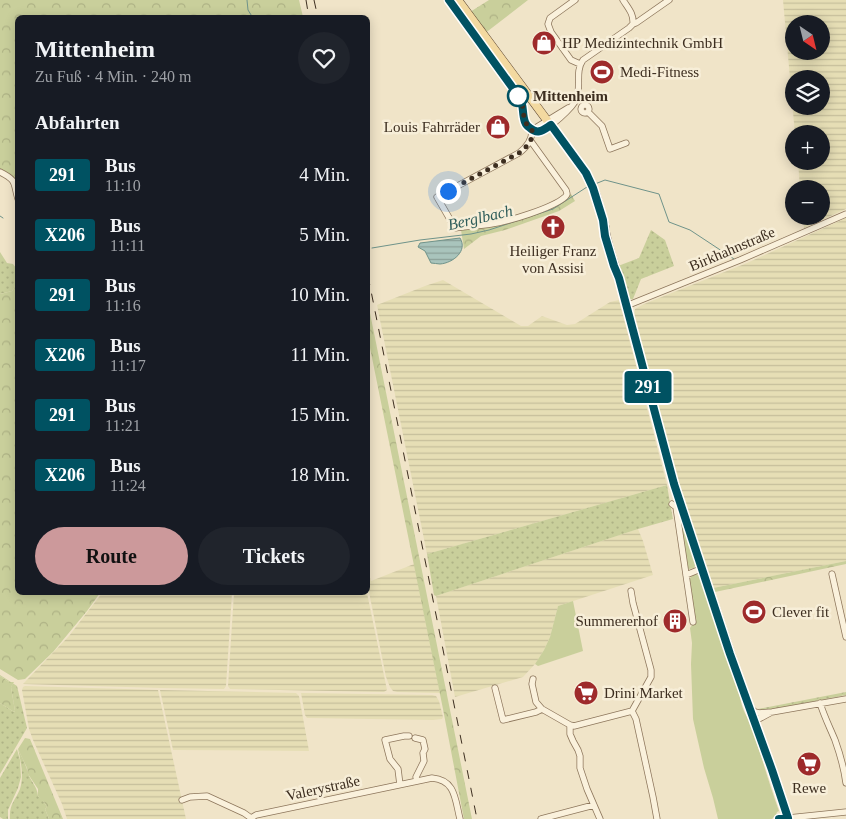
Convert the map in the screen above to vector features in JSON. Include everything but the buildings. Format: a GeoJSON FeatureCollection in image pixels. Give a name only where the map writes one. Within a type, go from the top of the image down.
{"type":"FeatureCollection","features":[{"type":"Feature","properties":{"kind":"main road"},"geometry":{"type":"LineString","coordinates":[[458,0],[586,173],[596,195],[604,223],[605,236],[674,484],[730,654],[788,818],[779,819]]}},
{"type":"Feature","properties":{"kind":"street"},"geometry":{"type":"LineString","coordinates":[[449,0],[520,98],[523,105],[525,123],[532,130]]}},
{"type":"Feature","properties":{"kind":"street"},"geometry":{"type":"LineString","coordinates":[[575,0],[550,18],[548,24],[551,32],[572,60],[580,64]]}},
{"type":"Feature","properties":{"kind":"street"},"geometry":{"type":"LineString","coordinates":[[623,0],[631,12],[633,24]]}},
{"type":"Feature","properties":{"kind":"street"},"geometry":{"type":"LineString","coordinates":[[532,130],[549,122],[572,105],[578,95],[580,64],[583,60],[669,0]]}},
{"type":"Feature","properties":{"kind":"street"},"geometry":{"type":"LineString","coordinates":[[572,105],[581,109],[583,106],[587,106],[588,112],[602,126],[610,149],[626,143]]}},
{"type":"Feature","properties":{"kind":"street"},"geometry":{"type":"LineString","coordinates":[[437,197],[525,149],[530,140],[532,130]]}},
{"type":"Feature","properties":{"kind":"street"},"geometry":{"type":"LineString","coordinates":[[437,197],[455,228],[515,219],[547,207],[566,196],[566,190],[530,140]]}},
{"type":"Feature","properties":{"kind":"street"},"geometry":{"type":"LineString","coordinates":[[0,172],[10,177],[15,184]]}},
{"type":"Feature","properties":{"kind":"street"},"geometry":{"type":"LineString","coordinates":[[437,197],[437,207]]}},
{"type":"Feature","properties":{"kind":"street","name":"Birkhahnstraße"},"geometry":{"type":"LineString","coordinates":[[626,306],[743,259],[846,214]]}},
{"type":"Feature","properties":{"kind":"street"},"geometry":{"type":"LineString","coordinates":[[672,504],[676,506],[693,622]]}},
{"type":"Feature","properties":{"kind":"street"},"geometry":{"type":"LineString","coordinates":[[686,575],[703,568]]}},
{"type":"Feature","properties":{"kind":"street"},"geometry":{"type":"LineString","coordinates":[[832,574],[846,637]]}},
{"type":"Feature","properties":{"kind":"street"},"geometry":{"type":"LineString","coordinates":[[533,679],[532,684],[536,702],[542,709],[570,725],[574,726],[632,711],[651,677],[651,670],[631,591]]}},
{"type":"Feature","properties":{"kind":"street"},"geometry":{"type":"LineString","coordinates":[[495,688],[503,720],[542,709]]}},
{"type":"Feature","properties":{"kind":"street"},"geometry":{"type":"LineString","coordinates":[[749,707],[759,713],[772,712],[846,698]]}},
{"type":"Feature","properties":{"kind":"street"},"geometry":{"type":"LineString","coordinates":[[820,703],[844,770],[846,782]]}},
{"type":"Feature","properties":{"kind":"street"},"geometry":{"type":"LineString","coordinates":[[632,711],[636,719],[654,797],[657,819]]}},
{"type":"Feature","properties":{"kind":"street"},"geometry":{"type":"LineString","coordinates":[[755,721],[772,712]]}},
{"type":"Feature","properties":{"kind":"street"},"geometry":{"type":"LineString","coordinates":[[570,725],[572,741],[580,756],[580,768],[600,819]]}},
{"type":"Feature","properties":{"kind":"street"},"geometry":{"type":"LineString","coordinates":[[400,785],[398,769],[390,758],[385,740],[404,736],[423,740],[425,749],[423,753],[424,762],[416,777],[417,781]]}},
{"type":"Feature","properties":{"kind":"street","name":"Valerystraße"},"geometry":{"type":"LineString","coordinates":[[251,818],[256,815],[432,778],[446,782],[453,788],[460,819]]}},
{"type":"Feature","properties":{"kind":"street"},"geometry":{"type":"LineString","coordinates":[[182,800],[207,796],[251,818]]}},
{"type":"Feature","properties":{"kind":"street"},"geometry":{"type":"LineString","coordinates":[[541,819],[594,806]]}},
{"type":"Feature","properties":{"kind":"street"},"geometry":{"type":"LineString","coordinates":[[788,818],[846,812]]}},
{"type":"Feature","properties":{"kind":"street"},"geometry":{"type":"LineString","coordinates":[[806,819],[812,816]]}},
{"type":"Feature","properties":{"kind":"shaded area"},"geometry":{"type":"Polygon","coordinates":[[[783,0],[846,0],[846,209],[830,216],[830,180],[799,180],[799,170],[830,170],[830,125],[794,125],[793,115],[830,115],[830,70],[789,70],[788,60],[830,60],[830,15],[785,15],[785,22],[783,0]]]}},
{"type":"Feature","properties":{"kind":"shaded area"},"geometry":{"type":"Polygon","coordinates":[[[846,218],[846,561],[713,588],[679,483],[634,318],[635,309],[747,263],[846,218]]]}},
{"type":"Feature","properties":{"kind":"shaded area"},"geometry":{"type":"Polygon","coordinates":[[[443,280],[521,326],[528,326],[542,316],[567,325],[575,324],[610,302],[619,300],[667,485],[427,554],[377,305],[443,280]]]}},
{"type":"Feature","properties":{"kind":"shaded area"},"geometry":{"type":"Polygon","coordinates":[[[638,529],[653,575],[558,606],[550,637],[544,650],[523,677],[455,697],[436,596],[638,529]]]}},
{"type":"Feature","properties":{"kind":"shaded area"},"geometry":{"type":"Polygon","coordinates":[[[414,564],[440,693],[397,692],[393,691],[390,687],[386,677],[370,595],[370,578],[371,581],[414,564]]]}},
{"type":"Feature","properties":{"kind":"shaded area"},"geometry":{"type":"Polygon","coordinates":[[[100,595],[232,595],[226,686],[224,689],[23,684],[69,636],[100,595]]]}},
{"type":"Feature","properties":{"kind":"shaded area"},"geometry":{"type":"Polygon","coordinates":[[[234,595],[367,595],[387,690],[384,692],[230,689],[228,686],[234,595]]]}},
{"type":"Feature","properties":{"kind":"shaded area"},"geometry":{"type":"Polygon","coordinates":[[[25,686],[158,690],[186,819],[67,819],[29,729],[22,690],[25,686]]]}},
{"type":"Feature","properties":{"kind":"shaded area"},"geometry":{"type":"Polygon","coordinates":[[[160,690],[296,693],[299,696],[309,751],[173,750],[160,690]]]}},
{"type":"Feature","properties":{"kind":"shaded area"},"geometry":{"type":"Polygon","coordinates":[[[301,693],[432,695],[436,696],[439,701],[443,717],[442,719],[433,720],[307,718],[301,693]]]}},
{"type":"Feature","properties":{"kind":"green space"},"geometry":{"type":"Polygon","coordinates":[[[0,0],[299,0],[303,15],[15,15],[15,184],[0,171],[0,0]]]}},
{"type":"Feature","properties":{"kind":"green space"},"geometry":{"type":"Polygon","coordinates":[[[489,0],[528,0],[484,34],[470,12],[489,0]]]}},
{"type":"Feature","properties":{"kind":"green space"},"geometry":{"type":"Polygon","coordinates":[[[571,194],[575,201],[559,211],[505,230],[481,236],[464,249],[461,230],[482,227],[560,202],[571,194]]]}},
{"type":"Feature","properties":{"kind":"green space"},"geometry":{"type":"Polygon","coordinates":[[[651,230],[665,240],[674,266],[641,279],[633,299],[627,300],[618,266],[639,258],[651,230]]]}},
{"type":"Feature","properties":{"kind":"green space"},"geometry":{"type":"Polygon","coordinates":[[[0,252],[7,263],[15,266],[15,286],[12,291],[0,294],[0,252]]]}},
{"type":"Feature","properties":{"kind":"green space"},"geometry":{"type":"Polygon","coordinates":[[[15,286],[15,595],[99,595],[53,652],[25,679],[18,680],[0,669],[0,294],[12,291],[15,286]]]}},
{"type":"Feature","properties":{"kind":"green space"},"geometry":{"type":"Polygon","coordinates":[[[370,313],[472,819],[464,819],[370,348],[370,313]]]}},
{"type":"Feature","properties":{"kind":"green space"},"geometry":{"type":"Polygon","coordinates":[[[667,485],[673,519],[436,596],[434,595],[427,554],[667,485]]]}},
{"type":"Feature","properties":{"kind":"green space"},"geometry":{"type":"Polygon","coordinates":[[[678,511],[680,511],[697,562],[694,568],[689,569],[686,566],[678,511]]]}},
{"type":"Feature","properties":{"kind":"green space"},"geometry":{"type":"Polygon","coordinates":[[[846,561],[846,564],[715,592],[713,588],[846,561]]]}},
{"type":"Feature","properties":{"kind":"green space"},"geometry":{"type":"Polygon","coordinates":[[[694,574],[700,575],[713,605],[719,632],[743,708],[750,721],[779,811],[772,819],[718,819],[693,719],[692,643],[690,628],[695,621],[689,583],[690,578],[694,574]]]}},
{"type":"Feature","properties":{"kind":"green space"},"geometry":{"type":"Polygon","coordinates":[[[573,601],[583,651],[538,666],[535,664],[550,637],[558,606],[573,601]]]}},
{"type":"Feature","properties":{"kind":"green space"},"geometry":{"type":"Polygon","coordinates":[[[0,676],[9,682],[14,682],[11,687],[14,712],[0,703],[0,676]]]}},
{"type":"Feature","properties":{"kind":"green space"},"geometry":{"type":"Polygon","coordinates":[[[13,683],[17,686],[27,728],[0,774],[0,703],[15,711],[11,687],[13,683]]]}},
{"type":"Feature","properties":{"kind":"green space"},"geometry":{"type":"Polygon","coordinates":[[[846,692],[846,695],[765,711],[758,709],[846,692]]]}},
{"type":"Feature","properties":{"kind":"green space"},"geometry":{"type":"Polygon","coordinates":[[[25,738],[30,739],[63,819],[49,819],[45,809],[47,807],[38,796],[38,789],[28,774],[18,749],[25,738]]]}},
{"type":"Feature","properties":{"kind":"green space"},"geometry":{"type":"Polygon","coordinates":[[[17,749],[21,777],[8,810],[8,819],[3,819],[0,817],[0,778],[17,749]]]}},
{"type":"Feature","properties":{"kind":"green space"},"geometry":{"type":"Polygon","coordinates":[[[18,749],[38,796],[47,807],[45,809],[49,819],[10,819],[11,806],[20,789],[22,779],[18,749]]]}},
{"type":"Feature","properties":{"kind":"water"},"geometry":{"type":"Polygon","coordinates":[[[460,238],[462,243],[461,252],[454,259],[445,263],[431,263],[425,251],[418,247],[420,243],[460,238]]]}},
{"type":"Feature","properties":{"kind":"waterway"},"geometry":{"type":"LineString","coordinates":[[247,0],[248,10],[251,15]]}},
{"type":"Feature","properties":{"kind":"waterway","name":"Berglbach"},"geometry":{"type":"LineString","coordinates":[[595,184],[605,180],[659,194],[669,222],[690,230],[734,259]]}},
{"type":"Feature","properties":{"kind":"waterway","name":"Berglbach"},"geometry":{"type":"LineString","coordinates":[[372,248],[489,230],[553,209],[587,187]]}},
{"type":"Feature","properties":{"kind":"railway"},"geometry":{"type":"LineString","coordinates":[[306,0],[308,15]]}},
{"type":"Feature","properties":{"kind":"railway"},"geometry":{"type":"LineString","coordinates":[[314,0],[317,15]]}},
{"type":"Feature","properties":{"kind":"railway"},"geometry":{"type":"LineString","coordinates":[[370,286],[477,819]]}},
{"type":"Feature","properties":{"kind":"bus line","name":"291"},"geometry":{"type":"LineString","coordinates":[[449,0],[520,98],[526,124],[537,132],[551,125],[586,173],[596,195],[604,223],[605,236],[619,278],[674,484],[738,678],[754,718],[788,818],[779,819]]}},
{"type":"Feature","properties":{"kind":"place","name":"HP Medizintechnik GmbH"},"geometry":{"type":"Point","coordinates":[544,43]}},
{"type":"Feature","properties":{"kind":"place","name":"Medi-Fitness"},"geometry":{"type":"Point","coordinates":[602,72]}},
{"type":"Feature","properties":{"kind":"place","name":"Mittenheim"},"geometry":{"type":"Point","coordinates":[518,96]}},
{"type":"Feature","properties":{"kind":"place","name":"Louis Fahrräder"},"geometry":{"type":"Point","coordinates":[498,127]}},
{"type":"Feature","properties":{"kind":"place","name":"Heiliger Franz von Assisi"},"geometry":{"type":"Point","coordinates":[553,227]}},
{"type":"Feature","properties":{"kind":"place","name":"Clever fit"},"geometry":{"type":"Point","coordinates":[754,612]}},
{"type":"Feature","properties":{"kind":"place","name":"Summererhof"},"geometry":{"type":"Point","coordinates":[675,621]}},
{"type":"Feature","properties":{"kind":"place","name":"Drini Market"},"geometry":{"type":"Point","coordinates":[586,693]}},
{"type":"Feature","properties":{"kind":"place","name":"Rewe"},"geometry":{"type":"Point","coordinates":[809,764]}},
{"type":"Feature","properties":{"kind":"route"},"geometry":{"type":"LineString","coordinates":[[448,191],[519,153],[529,144],[532,130],[525,123],[523,105],[518,96]]}}]}
